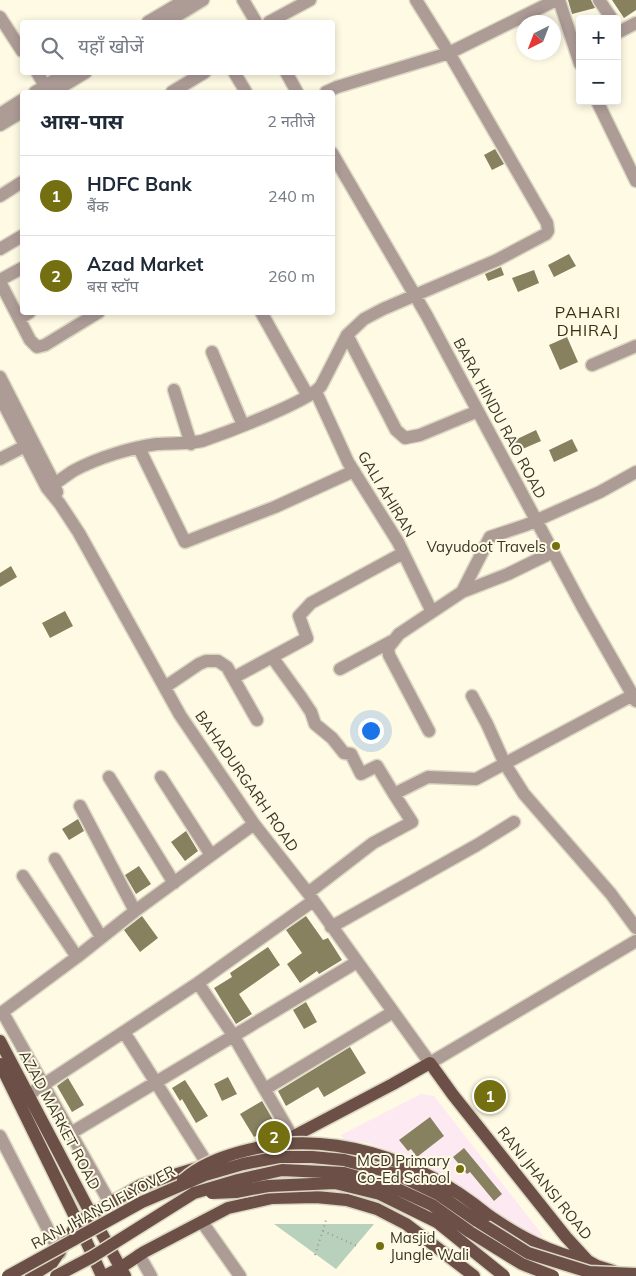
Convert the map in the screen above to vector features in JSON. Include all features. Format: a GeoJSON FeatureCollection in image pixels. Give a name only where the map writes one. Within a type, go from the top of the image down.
{"type":"FeatureCollection","features":[{"type":"Feature","properties":{"kind":"main road","name":"AZAD MARKET ROAD"},"geometry":{"type":"LineString","coordinates":[[0,1041],[123,1272]]}},
{"type":"Feature","properties":{"kind":"main road"},"geometry":{"type":"LineString","coordinates":[[31,1276],[52,1263],[78,1223],[141,1185],[289,1141],[430,1063]]}},
{"type":"Feature","properties":{"kind":"main road","name":"RANI JHANSI ROAD"},"geometry":{"type":"LineString","coordinates":[[430,1063],[453,1095],[566,1237],[588,1261],[612,1274]]}},
{"type":"Feature","properties":{"kind":"main road","name":"AZAD MARKET ROAD"},"geometry":{"type":"LineString","coordinates":[[0,1064],[103,1276]]}},
{"type":"Feature","properties":{"kind":"main road"},"geometry":{"type":"LineString","coordinates":[[272,1198],[289,1141]]}},
{"type":"Feature","properties":{"kind":"main road"},"geometry":{"type":"LineString","coordinates":[[176,1187],[196,1169],[220,1158],[246,1150],[277,1145],[323,1144],[358,1149],[384,1156],[418,1170],[448,1186],[524,1239],[561,1254],[588,1261]]}},
{"type":"Feature","properties":{"kind":"main road","name":"RANI JHANSI FLYOVER"},"geometry":{"type":"LineString","coordinates":[[8,1276],[142,1202],[205,1174],[280,1157],[344,1160],[396,1174],[438,1194],[477,1222],[528,1253],[589,1272],[636,1274]]}},
{"type":"Feature","properties":{"kind":"main road","name":"RANI JHANSI FLYOVER"},"geometry":{"type":"LineString","coordinates":[[56,1276],[92,1257],[194,1193],[282,1170],[344,1173],[393,1187],[432,1205],[470,1232],[522,1264],[553,1276]]}},
{"type":"Feature","properties":{"kind":"main road"},"geometry":{"type":"LineString","coordinates":[[194,1193],[236,1192],[268,1186],[335,1184],[380,1194],[437,1222],[504,1276]]}},
{"type":"Feature","properties":{"kind":"main road"},"geometry":{"type":"LineString","coordinates":[[103,1276],[123,1272],[139,1255],[228,1208],[272,1198],[316,1197],[347,1200],[377,1209],[406,1224],[474,1276]]}},
{"type":"Feature","properties":{"kind":"main road"},"geometry":{"type":"LineString","coordinates":[[612,1274],[624,1270],[636,1270]]}},
{"type":"Feature","properties":{"kind":"street"},"geometry":{"type":"LineString","coordinates":[[151,20],[185,0]]}},
{"type":"Feature","properties":{"kind":"street"},"geometry":{"type":"LineString","coordinates":[[170,20],[203,0]]}},
{"type":"Feature","properties":{"kind":"street"},"geometry":{"type":"LineString","coordinates":[[243,0],[255,20]]}},
{"type":"Feature","properties":{"kind":"street"},"geometry":{"type":"LineString","coordinates":[[273,20],[310,0]]}},
{"type":"Feature","properties":{"kind":"street"},"geometry":{"type":"LineString","coordinates":[[51,487],[73,472],[93,462],[156,444],[190,444],[208,439],[312,394],[325,378],[347,335],[364,319],[497,260],[546,234],[548,231],[547,223],[449,53],[416,0]]}},
{"type":"Feature","properties":{"kind":"street"},"geometry":{"type":"LineString","coordinates":[[331,90],[449,53],[557,0],[576,51]]}},
{"type":"Feature","properties":{"kind":"street"},"geometry":{"type":"LineString","coordinates":[[598,0],[609,15]]}},
{"type":"Feature","properties":{"kind":"street"},"geometry":{"type":"LineString","coordinates":[[0,17],[20,48]]}},
{"type":"Feature","properties":{"kind":"street"},"geometry":{"type":"LineString","coordinates":[[621,29],[636,23]]}},
{"type":"Feature","properties":{"kind":"street"},"geometry":{"type":"LineString","coordinates":[[37,75],[44,90]]}},
{"type":"Feature","properties":{"kind":"street"},"geometry":{"type":"LineString","coordinates":[[44,90],[63,75]]}},
{"type":"Feature","properties":{"kind":"street"},"geometry":{"type":"LineString","coordinates":[[44,90],[79,75]]}},
{"type":"Feature","properties":{"kind":"street"},"geometry":{"type":"LineString","coordinates":[[175,90],[200,75]]}},
{"type":"Feature","properties":{"kind":"street"},"geometry":{"type":"LineString","coordinates":[[236,75],[245,90]]}},
{"type":"Feature","properties":{"kind":"street"},"geometry":{"type":"LineString","coordinates":[[288,75],[296,90]]}},
{"type":"Feature","properties":{"kind":"street"},"geometry":{"type":"LineString","coordinates":[[0,114],[20,101]]}},
{"type":"Feature","properties":{"kind":"street"},"geometry":{"type":"LineString","coordinates":[[599,105],[636,181]]}},
{"type":"Feature","properties":{"kind":"street"},"geometry":{"type":"LineString","coordinates":[[0,125],[20,113]]}},
{"type":"Feature","properties":{"kind":"street","name":"BARA HINDU RAO ROAD"},"geometry":{"type":"LineString","coordinates":[[335,158],[416,295],[536,520],[634,698]]}},
{"type":"Feature","properties":{"kind":"street"},"geometry":{"type":"LineString","coordinates":[[0,196],[20,183]]}},
{"type":"Feature","properties":{"kind":"street"},"geometry":{"type":"LineString","coordinates":[[0,249],[20,237]]}},
{"type":"Feature","properties":{"kind":"street"},"geometry":{"type":"LineString","coordinates":[[20,269],[0,281],[20,310]]}},
{"type":"Feature","properties":{"kind":"street"},"geometry":{"type":"LineString","coordinates":[[24,316],[30,340],[36,347],[45,345],[94,315]]}},
{"type":"Feature","properties":{"kind":"street","name":"GALI AHIRAN"},"geometry":{"type":"LineString","coordinates":[[263,315],[312,394],[354,471],[403,553],[432,612]]}},
{"type":"Feature","properties":{"kind":"street"},"geometry":{"type":"LineString","coordinates":[[347,335],[396,430],[405,438],[478,411]]}},
{"type":"Feature","properties":{"kind":"street"},"geometry":{"type":"LineString","coordinates":[[592,365],[636,346]]}},
{"type":"Feature","properties":{"kind":"street"},"geometry":{"type":"LineString","coordinates":[[212,352],[243,425]]}},
{"type":"Feature","properties":{"kind":"street","name":"BAHADURGARH ROAD"},"geometry":{"type":"LineString","coordinates":[[0,376],[29,444],[60,504],[79,533],[180,715],[254,824],[310,897],[430,1063]]}},
{"type":"Feature","properties":{"kind":"street"},"geometry":{"type":"LineString","coordinates":[[174,390],[190,444]]}},
{"type":"Feature","properties":{"kind":"street","name":"BAHADURGARH ROAD"},"geometry":{"type":"LineString","coordinates":[[0,397],[29,444]]}},
{"type":"Feature","properties":{"kind":"street"},"geometry":{"type":"LineString","coordinates":[[0,459],[29,444]]}},
{"type":"Feature","properties":{"kind":"street"},"geometry":{"type":"LineString","coordinates":[[139,448],[185,542],[275,507],[354,471]]}},
{"type":"Feature","properties":{"kind":"street"},"geometry":{"type":"LineString","coordinates":[[462,592],[490,537],[526,525],[600,492],[636,472]]}},
{"type":"Feature","properties":{"kind":"street"},"geometry":{"type":"LineString","coordinates":[[429,731],[389,655],[388,648],[392,641],[399,634],[462,592],[508,574],[554,552]]}},
{"type":"Feature","properties":{"kind":"street"},"geometry":{"type":"LineString","coordinates":[[233,678],[308,638],[299,616],[311,603],[403,553]]}},
{"type":"Feature","properties":{"kind":"street"},"geometry":{"type":"LineString","coordinates":[[340,669],[392,641]]}},
{"type":"Feature","properties":{"kind":"street"},"geometry":{"type":"LineString","coordinates":[[28,1094],[248,949],[373,843],[412,822],[377,766],[361,774],[351,754],[344,753],[332,738],[315,724],[306,704],[272,657]]}},
{"type":"Feature","properties":{"kind":"street"},"geometry":{"type":"LineString","coordinates":[[164,687],[199,664],[212,660],[223,663],[257,720]]}},
{"type":"Feature","properties":{"kind":"street"},"geometry":{"type":"LineString","coordinates":[[472,696],[505,764],[524,794],[612,894],[636,928]]}},
{"type":"Feature","properties":{"kind":"street"},"geometry":{"type":"LineString","coordinates":[[394,794],[414,782],[428,777],[476,779],[634,698]]}},
{"type":"Feature","properties":{"kind":"street"},"geometry":{"type":"LineString","coordinates":[[109,777],[174,883]]}},
{"type":"Feature","properties":{"kind":"street"},"geometry":{"type":"LineString","coordinates":[[161,777],[211,855]]}},
{"type":"Feature","properties":{"kind":"street"},"geometry":{"type":"LineString","coordinates":[[80,806],[136,911]]}},
{"type":"Feature","properties":{"kind":"street"},"geometry":{"type":"LineString","coordinates":[[331,926],[468,850],[514,822]]}},
{"type":"Feature","properties":{"kind":"street"},"geometry":{"type":"LineString","coordinates":[[110,1203],[1,1014],[77,958],[101,937],[254,824]]}},
{"type":"Feature","properties":{"kind":"street"},"geometry":{"type":"LineString","coordinates":[[55,859],[101,937]]}},
{"type":"Feature","properties":{"kind":"street"},"geometry":{"type":"LineString","coordinates":[[23,876],[77,958]]}},
{"type":"Feature","properties":{"kind":"street"},"geometry":{"type":"LineString","coordinates":[[430,1063],[636,941]]}},
{"type":"Feature","properties":{"kind":"street"},"geometry":{"type":"LineString","coordinates":[[70,1133],[157,1082],[233,1034],[357,962]]}},
{"type":"Feature","properties":{"kind":"street"},"geometry":{"type":"LineString","coordinates":[[198,983],[233,1034],[264,1088],[289,1141]]}},
{"type":"Feature","properties":{"kind":"street"},"geometry":{"type":"LineString","coordinates":[[264,1088],[393,1012]]}},
{"type":"Feature","properties":{"kind":"street"},"geometry":{"type":"LineString","coordinates":[[124,1032],[208,1165]]}},
{"type":"Feature","properties":{"kind":"street"},"geometry":{"type":"LineString","coordinates":[[0,1136],[60,1253]]}},
{"type":"Feature","properties":{"kind":"street"},"geometry":{"type":"LineString","coordinates":[[202,1222],[240,1276]]}},
{"type":"Feature","properties":{"kind":"street"},"geometry":{"type":"LineString","coordinates":[[139,1255],[151,1276]]}},
{"type":"Feature","properties":{"kind":"path"},"geometry":{"type":"LineString","coordinates":[[315,1255],[326,1220]]}},
{"type":"Feature","properties":{"kind":"path"},"geometry":{"type":"LineString","coordinates":[[323,1231],[358,1246]]}},
{"type":"Feature","properties":{"kind":"shaded area","name":"MCD Primary Co-Ed School"},"geometry":{"type":"Polygon","coordinates":[[[421,1094],[434,1096],[544,1237],[526,1232],[487,1208],[448,1178],[368,1143],[344,1140],[341,1135],[421,1094]]]}},
{"type":"Feature","properties":{"kind":"green space"},"geometry":{"type":"Polygon","coordinates":[[[274,1224],[374,1224],[336,1269],[274,1224]]]}},
{"type":"Feature","properties":{"kind":"building"},"geometry":{"type":"Polygon","coordinates":[[[568,0],[591,0],[595,8],[572,14],[568,0]]]}},
{"type":"Feature","properties":{"kind":"building"},"geometry":{"type":"Polygon","coordinates":[[[612,0],[636,0],[636,10],[624,18],[612,0]]]}},
{"type":"Feature","properties":{"kind":"building"},"geometry":{"type":"Polygon","coordinates":[[[495,149],[504,164],[492,170],[484,155],[495,149]]]}},
{"type":"Feature","properties":{"kind":"building"},"geometry":{"type":"Polygon","coordinates":[[[569,254],[576,266],[554,277],[548,265],[569,254]]]}},
{"type":"Feature","properties":{"kind":"building"},"geometry":{"type":"Polygon","coordinates":[[[501,267],[504,275],[488,281],[485,274],[501,267]]]}},
{"type":"Feature","properties":{"kind":"building"},"geometry":{"type":"Polygon","coordinates":[[[534,270],[539,283],[518,292],[512,278],[534,270]]]}},
{"type":"Feature","properties":{"kind":"building"},"geometry":{"type":"Polygon","coordinates":[[[567,337],[578,362],[560,370],[549,345],[567,337]]]}},
{"type":"Feature","properties":{"kind":"building"},"geometry":{"type":"Polygon","coordinates":[[[536,430],[541,441],[518,451],[513,441],[536,430]]]}},
{"type":"Feature","properties":{"kind":"building"},"geometry":{"type":"Polygon","coordinates":[[[572,439],[578,451],[554,462],[549,450],[572,439]]]}},
{"type":"Feature","properties":{"kind":"building"},"geometry":{"type":"Polygon","coordinates":[[[11,566],[17,577],[0,587],[0,573],[11,566]]]}},
{"type":"Feature","properties":{"kind":"building"},"geometry":{"type":"Polygon","coordinates":[[[65,611],[73,626],[50,638],[42,623],[65,611]]]}},
{"type":"Feature","properties":{"kind":"building"},"geometry":{"type":"Polygon","coordinates":[[[78,819],[84,831],[69,840],[62,829],[78,819]]]}},
{"type":"Feature","properties":{"kind":"building"},"geometry":{"type":"Polygon","coordinates":[[[186,831],[198,851],[185,861],[171,842],[186,831]]]}},
{"type":"Feature","properties":{"kind":"building"},"geometry":{"type":"Polygon","coordinates":[[[139,866],[151,884],[136,894],[125,875],[139,866]]]}},
{"type":"Feature","properties":{"kind":"building"},"geometry":{"type":"Polygon","coordinates":[[[142,916],[158,938],[140,952],[124,930],[142,916]]]}},
{"type":"Feature","properties":{"kind":"building"},"geometry":{"type":"Polygon","coordinates":[[[306,916],[323,940],[328,938],[342,960],[319,974],[317,971],[300,983],[287,964],[302,953],[286,930],[306,916]]]}},
{"type":"Feature","properties":{"kind":"building"},"geometry":{"type":"Polygon","coordinates":[[[268,947],[280,965],[239,994],[252,1014],[236,1024],[214,988],[232,977],[230,973],[268,947]]]}},
{"type":"Feature","properties":{"kind":"building"},"geometry":{"type":"Polygon","coordinates":[[[306,1002],[317,1022],[304,1029],[293,1010],[306,1002]]]}},
{"type":"Feature","properties":{"kind":"building"},"geometry":{"type":"Polygon","coordinates":[[[350,1047],[366,1073],[324,1097],[318,1087],[286,1106],[278,1091],[350,1047]]]}},
{"type":"Feature","properties":{"kind":"building"},"geometry":{"type":"Polygon","coordinates":[[[228,1077],[237,1094],[222,1101],[214,1084],[228,1077]]]}},
{"type":"Feature","properties":{"kind":"building"},"geometry":{"type":"Polygon","coordinates":[[[68,1078],[84,1105],[72,1112],[57,1086],[68,1078]]]}},
{"type":"Feature","properties":{"kind":"building"},"geometry":{"type":"Polygon","coordinates":[[[185,1080],[208,1116],[196,1123],[182,1099],[180,1101],[172,1088],[185,1080]]]}},
{"type":"Feature","properties":{"kind":"building"},"geometry":{"type":"Polygon","coordinates":[[[262,1101],[276,1125],[254,1137],[240,1114],[262,1101]]]}},
{"type":"Feature","properties":{"kind":"building"},"geometry":{"type":"Polygon","coordinates":[[[430,1117],[444,1136],[417,1157],[411,1149],[408,1151],[399,1140],[430,1117]]]}},
{"type":"Feature","properties":{"kind":"building"},"geometry":{"type":"Polygon","coordinates":[[[464,1148],[502,1194],[494,1201],[470,1172],[467,1174],[453,1157],[464,1148]]]}},
{"type":"Feature","properties":{"kind":"place","name":"Vayudoot Travels"},"geometry":{"type":"Point","coordinates":[556,546]}},
{"type":"Feature","properties":{"kind":"place","name":"HDFC Bank"},"geometry":{"type":"Point","coordinates":[490,1096]}},
{"type":"Feature","properties":{"kind":"place","name":"Azad Market"},"geometry":{"type":"Point","coordinates":[274,1137]}},
{"type":"Feature","properties":{"kind":"place","name":"MCD Primary Co-Ed School"},"geometry":{"type":"Point","coordinates":[460,1169]}},
{"type":"Feature","properties":{"kind":"place","name":"Masjid Jungle Wali"},"geometry":{"type":"Point","coordinates":[380,1246]}},
{"type":"Feature","properties":{"kind":"district","name":"PAHARI DHIRAJ"},"geometry":{"type":"Point","coordinates":[588,321]}}]}
